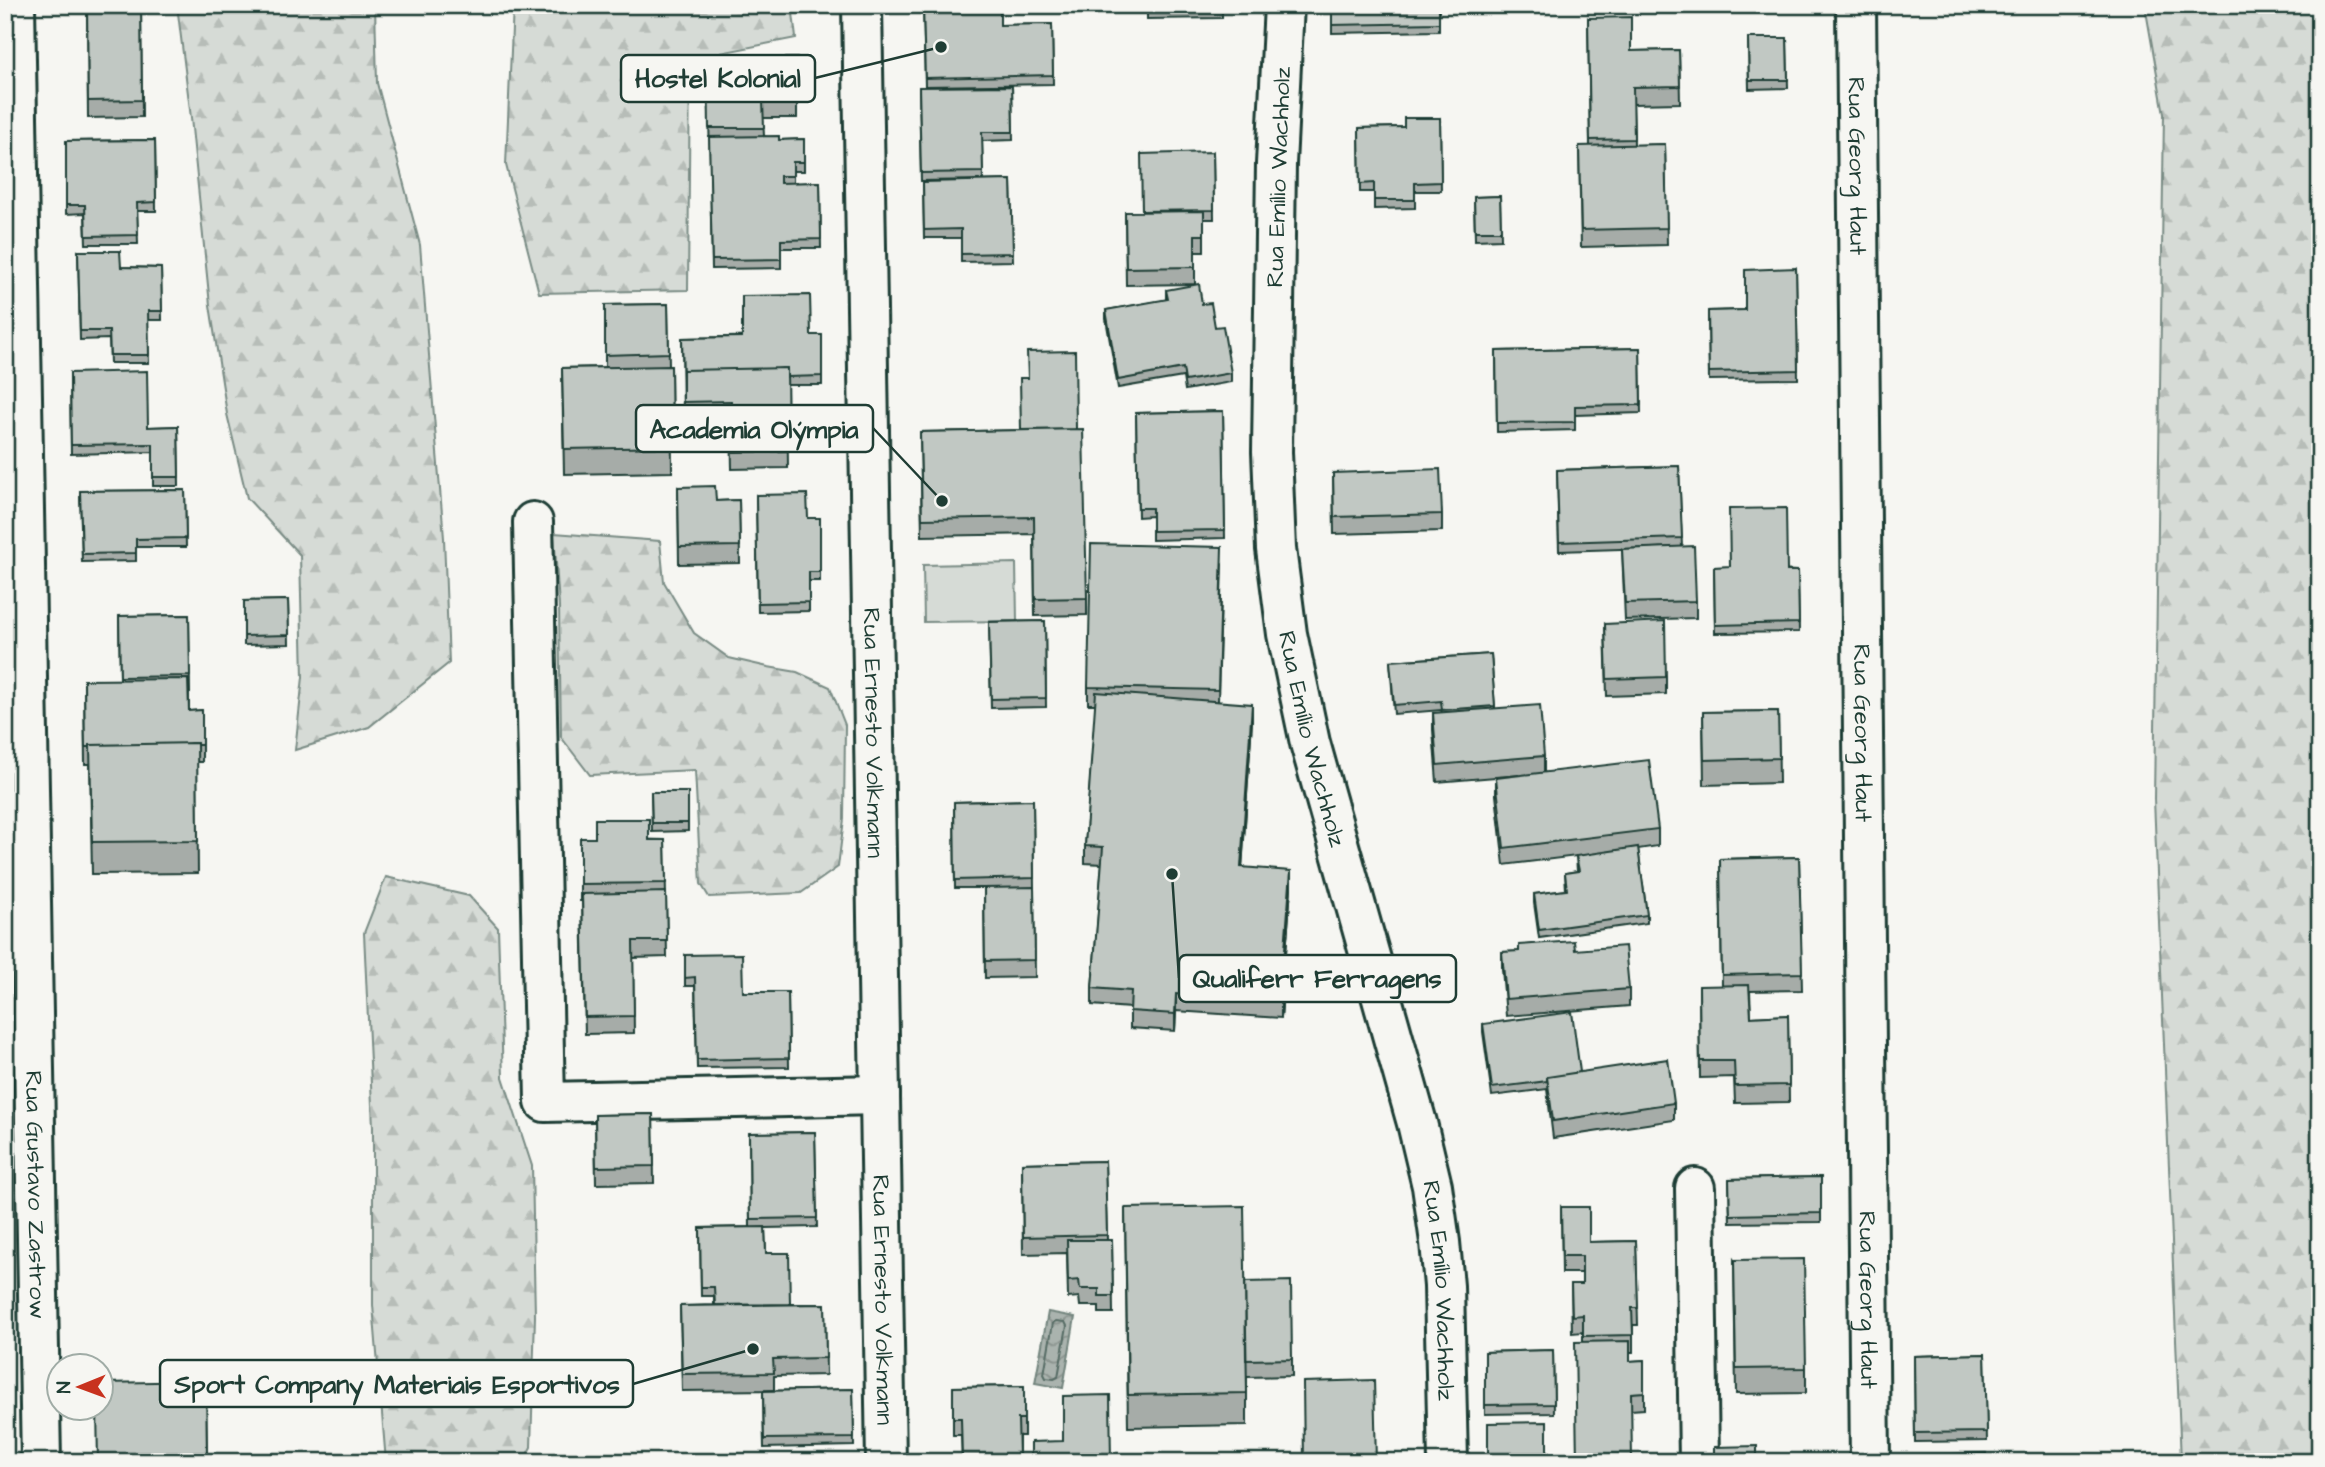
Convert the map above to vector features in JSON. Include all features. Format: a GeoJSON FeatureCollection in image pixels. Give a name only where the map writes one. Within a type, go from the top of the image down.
{"type":"FeatureCollection","features":[{"type":"Feature","properties":{"kind":"street","name":"Rua Gustavo Zastrow"},"geometry":{"type":"LineString","coordinates":[[15,5],[15,549],[41,1462]]}},
{"type":"Feature","properties":{"kind":"street","name":"Rua Ernesto Volkmann"},"geometry":{"type":"LineString","coordinates":[[862,5],[886,1462]]}},
{"type":"Feature","properties":{"kind":"street","name":"Rua Emílio Wachholz"},"geometry":{"type":"LineString","coordinates":[[1284,5],[1277,152],[1272,438],[1276,549],[1287,635],[1310,743],[1403,1072],[1432,1186],[1444,1286],[1448,1462]]}},
{"type":"Feature","properties":{"kind":"street","name":"Rua Georg Haut"},"geometry":{"type":"LineString","coordinates":[[1856,5],[1870,1462]]}},
{"type":"Feature","properties":{"kind":"street"},"geometry":{"type":"LineString","coordinates":[[533,522],[545,1102],[880,1095]]}},
{"type":"Feature","properties":{"kind":"street"},"geometry":{"type":"LineString","coordinates":[[1695,1188],[1699,1462]]}},
{"type":"Feature","properties":{"kind":"green space"},"geometry":{"type":"Polygon","coordinates":[[[177,5],[375,5],[377,83],[420,245],[444,538],[449,663],[369,727],[295,750],[303,677],[300,555],[247,498],[227,414],[210,305],[177,5]]]}},
{"type":"Feature","properties":{"kind":"green space"},"geometry":{"type":"Polygon","coordinates":[[[513,5],[792,5],[796,38],[690,59],[688,290],[539,293],[506,165],[513,5]]]}},
{"type":"Feature","properties":{"kind":"green space"},"geometry":{"type":"Polygon","coordinates":[[[2145,5],[2320,5],[2320,1462],[2181,1462],[2154,799],[2164,114],[2145,5]]]}},
{"type":"Feature","properties":{"kind":"green space"},"geometry":{"type":"Polygon","coordinates":[[[554,533],[660,541],[664,582],[694,633],[729,658],[797,672],[830,687],[845,725],[844,819],[838,867],[801,893],[709,897],[701,884],[695,770],[590,775],[561,737],[559,606],[554,533]]]}},
{"type":"Feature","properties":{"kind":"green space"},"geometry":{"type":"Polygon","coordinates":[[[1016,563],[1017,621],[924,622],[923,565],[1016,563]]]}},
{"type":"Feature","properties":{"kind":"green space"},"geometry":{"type":"Polygon","coordinates":[[[386,877],[469,896],[498,928],[503,1077],[532,1166],[535,1316],[531,1447],[523,1462],[386,1462],[373,1305],[373,1127],[364,933],[386,877]]]}},
{"type":"Feature","properties":{"kind":"water"},"geometry":{"type":"Polygon","coordinates":[[[1048,1312],[1075,1317],[1063,1388],[1035,1383],[1048,1312]]]}},
{"type":"Feature","properties":{"kind":"building"},"geometry":{"type":"Polygon","coordinates":[[[87,5],[141,5],[142,100],[88,101],[87,5]]]}},
{"type":"Feature","properties":{"kind":"building"},"geometry":{"type":"Polygon","coordinates":[[[923,5],[1000,5],[1000,25],[1052,24],[1053,75],[925,78],[923,5]]]}},
{"type":"Feature","properties":{"kind":"building"},"geometry":{"type":"Polygon","coordinates":[[[1332,5],[1439,5],[1439,23],[1332,25],[1332,5]]]}},
{"type":"Feature","properties":{"kind":"building"},"geometry":{"type":"Polygon","coordinates":[[[1631,17],[1631,51],[1679,50],[1680,86],[1633,87],[1634,139],[1590,140],[1588,18],[1631,17]]]}},
{"type":"Feature","properties":{"kind":"building"},"geometry":{"type":"Polygon","coordinates":[[[1748,38],[1787,38],[1788,80],[1749,80],[1748,38]]]}},
{"type":"Feature","properties":{"kind":"building"},"geometry":{"type":"Polygon","coordinates":[[[797,58],[797,101],[763,101],[764,128],[709,128],[708,60],[797,58]]]}},
{"type":"Feature","properties":{"kind":"building"},"geometry":{"type":"Polygon","coordinates":[[[1012,86],[1013,132],[982,132],[983,172],[921,173],[919,87],[1012,86]]]}},
{"type":"Feature","properties":{"kind":"building"},"geometry":{"type":"Polygon","coordinates":[[[1404,118],[1440,118],[1441,182],[1415,183],[1415,200],[1374,200],[1374,183],[1360,184],[1359,128],[1404,127],[1404,118]]]}},
{"type":"Feature","properties":{"kind":"building"},"geometry":{"type":"Polygon","coordinates":[[[779,136],[779,140],[804,139],[804,162],[793,162],[793,176],[780,176],[780,183],[820,182],[821,239],[781,240],[781,259],[712,260],[709,137],[779,136]]]}},
{"type":"Feature","properties":{"kind":"building"},"geometry":{"type":"Polygon","coordinates":[[[155,140],[156,202],[137,203],[138,235],[86,236],[85,205],[66,205],[66,141],[155,140]]]}},
{"type":"Feature","properties":{"kind":"building"},"geometry":{"type":"Polygon","coordinates":[[[1665,144],[1667,228],[1581,230],[1579,146],[1665,144]]]}},
{"type":"Feature","properties":{"kind":"building"},"geometry":{"type":"Polygon","coordinates":[[[1213,152],[1214,210],[1142,211],[1141,154],[1213,152]]]}},
{"type":"Feature","properties":{"kind":"building"},"geometry":{"type":"Polygon","coordinates":[[[1011,180],[1013,253],[961,254],[961,229],[924,230],[923,182],[1011,180]]]}},
{"type":"Feature","properties":{"kind":"building"},"geometry":{"type":"Polygon","coordinates":[[[1500,196],[1501,231],[1475,231],[1474,197],[1500,196]]]}},
{"type":"Feature","properties":{"kind":"building"},"geometry":{"type":"Polygon","coordinates":[[[1204,211],[1204,235],[1195,235],[1195,267],[1126,268],[1125,212],[1204,211]]]}},
{"type":"Feature","properties":{"kind":"building"},"geometry":{"type":"Polygon","coordinates":[[[78,251],[120,251],[121,267],[161,268],[162,311],[148,311],[149,355],[110,355],[109,331],[80,331],[78,251]]]}},
{"type":"Feature","properties":{"kind":"building"},"geometry":{"type":"Polygon","coordinates":[[[1796,268],[1798,370],[1709,372],[1708,311],[1745,310],[1745,270],[1796,268]]]}},
{"type":"Feature","properties":{"kind":"building"},"geometry":{"type":"Polygon","coordinates":[[[1199,284],[1202,304],[1211,303],[1215,327],[1223,326],[1231,373],[1185,381],[1183,368],[1118,380],[1106,310],[1168,299],[1166,290],[1199,284]]]}},
{"type":"Feature","properties":{"kind":"building"},"geometry":{"type":"Polygon","coordinates":[[[810,295],[811,335],[822,335],[822,376],[787,377],[787,368],[683,370],[683,378],[682,338],[742,337],[742,296],[810,295]]]}},
{"type":"Feature","properties":{"kind":"building"},"geometry":{"type":"Polygon","coordinates":[[[668,304],[669,353],[605,355],[605,305],[668,304]]]}},
{"type":"Feature","properties":{"kind":"building"},"geometry":{"type":"Polygon","coordinates":[[[1640,348],[1641,405],[1575,406],[1575,422],[1497,423],[1496,351],[1640,348]]]}},
{"type":"Feature","properties":{"kind":"building"},"geometry":{"type":"Polygon","coordinates":[[[1075,351],[1076,429],[1021,430],[1020,378],[1028,378],[1027,352],[1075,351]]]}},
{"type":"Feature","properties":{"kind":"building"},"geometry":{"type":"Polygon","coordinates":[[[671,366],[672,447],[564,449],[562,368],[671,366]]]}},
{"type":"Feature","properties":{"kind":"building"},"geometry":{"type":"Polygon","coordinates":[[[787,368],[788,451],[732,452],[731,401],[683,402],[683,370],[787,368]]]}},
{"type":"Feature","properties":{"kind":"building"},"geometry":{"type":"Polygon","coordinates":[[[147,371],[148,427],[178,426],[179,477],[153,477],[153,444],[71,445],[70,373],[147,371]]]}},
{"type":"Feature","properties":{"kind":"building"},"geometry":{"type":"Polygon","coordinates":[[[1223,411],[1225,530],[1152,531],[1152,508],[1138,508],[1136,413],[1223,411]]]}},
{"type":"Feature","properties":{"kind":"building"},"geometry":{"type":"Polygon","coordinates":[[[1083,429],[1087,598],[1035,599],[1034,517],[922,519],[920,432],[1083,429]]]}},
{"type":"Feature","properties":{"kind":"building"},"geometry":{"type":"Polygon","coordinates":[[[1679,466],[1682,538],[1559,542],[1557,470],[1679,466]]]}},
{"type":"Feature","properties":{"kind":"building"},"geometry":{"type":"Polygon","coordinates":[[[1440,469],[1442,514],[1334,517],[1333,473],[1440,469]]]}},
{"type":"Feature","properties":{"kind":"building"},"geometry":{"type":"Polygon","coordinates":[[[715,486],[716,501],[739,500],[740,546],[679,547],[678,487],[715,486]]]}},
{"type":"Feature","properties":{"kind":"building"},"geometry":{"type":"Polygon","coordinates":[[[185,490],[186,538],[136,539],[136,553],[82,554],[80,491],[185,490]]]}},
{"type":"Feature","properties":{"kind":"building"},"geometry":{"type":"Polygon","coordinates":[[[807,494],[808,518],[820,518],[820,572],[809,572],[809,602],[758,603],[756,495],[807,494]]]}},
{"type":"Feature","properties":{"kind":"building"},"geometry":{"type":"Polygon","coordinates":[[[1786,508],[1787,571],[1798,571],[1799,623],[1715,625],[1714,567],[1730,566],[1729,509],[1786,508]]]}},
{"type":"Feature","properties":{"kind":"building"},"geometry":{"type":"Polygon","coordinates":[[[1091,544],[1222,547],[1218,690],[1088,687],[1091,544]]]}},
{"type":"Feature","properties":{"kind":"building"},"geometry":{"type":"Polygon","coordinates":[[[1694,546],[1696,601],[1625,603],[1622,549],[1694,546]]]}},
{"type":"Feature","properties":{"kind":"building"},"geometry":{"type":"Polygon","coordinates":[[[288,600],[289,635],[244,636],[244,601],[288,600]]]}},
{"type":"Feature","properties":{"kind":"building"},"geometry":{"type":"Polygon","coordinates":[[[189,615],[190,676],[120,677],[119,616],[189,615]]]}},
{"type":"Feature","properties":{"kind":"building"},"geometry":{"type":"Polygon","coordinates":[[[1045,621],[1046,698],[991,699],[989,622],[1045,621]]]}},
{"type":"Feature","properties":{"kind":"building"},"geometry":{"type":"Polygon","coordinates":[[[1665,621],[1666,677],[1607,679],[1605,624],[1665,621]]]}},
{"type":"Feature","properties":{"kind":"building"},"geometry":{"type":"Polygon","coordinates":[[[1491,654],[1495,706],[1442,710],[1441,701],[1394,705],[1390,661],[1491,654]]]}},
{"type":"Feature","properties":{"kind":"building"},"geometry":{"type":"Polygon","coordinates":[[[188,679],[189,711],[202,710],[202,745],[85,747],[84,680],[188,679]]]}},
{"type":"Feature","properties":{"kind":"building"},"geometry":{"type":"Polygon","coordinates":[[[1096,692],[1252,704],[1241,867],[1291,871],[1281,1001],[1176,994],[1175,1014],[1130,1011],[1131,991],[1092,988],[1103,847],[1085,846],[1096,692]]]}},
{"type":"Feature","properties":{"kind":"building"},"geometry":{"type":"Polygon","coordinates":[[[1540,705],[1544,756],[1437,765],[1433,713],[1540,705]]]}},
{"type":"Feature","properties":{"kind":"building"},"geometry":{"type":"Polygon","coordinates":[[[1778,711],[1779,758],[1704,760],[1703,712],[1778,711]]]}},
{"type":"Feature","properties":{"kind":"building"},"geometry":{"type":"Polygon","coordinates":[[[197,743],[198,841],[92,842],[90,745],[197,743]]]}},
{"type":"Feature","properties":{"kind":"building"},"geometry":{"type":"Polygon","coordinates":[[[1649,760],[1658,829],[1504,848],[1496,778],[1649,760]]]}},
{"type":"Feature","properties":{"kind":"building"},"geometry":{"type":"Polygon","coordinates":[[[651,792],[688,792],[688,823],[652,823],[651,792]]]}},
{"type":"Feature","properties":{"kind":"building"},"geometry":{"type":"Polygon","coordinates":[[[1033,800],[1034,878],[955,880],[954,802],[1033,800]]]}},
{"type":"Feature","properties":{"kind":"building"},"geometry":{"type":"Polygon","coordinates":[[[595,819],[649,819],[649,840],[665,840],[666,883],[580,884],[580,838],[595,838],[595,819]]]}},
{"type":"Feature","properties":{"kind":"building"},"geometry":{"type":"Polygon","coordinates":[[[1638,847],[1647,915],[1539,930],[1534,894],[1567,890],[1565,873],[1579,871],[1576,856],[1638,847]]]}},
{"type":"Feature","properties":{"kind":"building"},"geometry":{"type":"Polygon","coordinates":[[[1799,857],[1802,973],[1722,975],[1720,859],[1799,857]]]}},
{"type":"Feature","properties":{"kind":"building"},"geometry":{"type":"Polygon","coordinates":[[[1034,887],[1035,960],[985,961],[984,888],[1034,887]]]}},
{"type":"Feature","properties":{"kind":"building"},"geometry":{"type":"Polygon","coordinates":[[[666,892],[667,941],[633,941],[634,1016],[585,1017],[582,894],[666,892]]]}},
{"type":"Feature","properties":{"kind":"building"},"geometry":{"type":"Polygon","coordinates":[[[1574,941],[1575,950],[1625,946],[1629,989],[1506,999],[1502,952],[1519,951],[1519,945],[1574,941]]]}},
{"type":"Feature","properties":{"kind":"building"},"geometry":{"type":"Polygon","coordinates":[[[742,954],[743,992],[788,992],[789,1058],[697,1060],[695,977],[685,978],[685,955],[742,954]]]}},
{"type":"Feature","properties":{"kind":"building"},"geometry":{"type":"Polygon","coordinates":[[[1749,985],[1751,1017],[1788,1015],[1789,1085],[1735,1086],[1734,1061],[1700,1061],[1699,986],[1749,985]]]}},
{"type":"Feature","properties":{"kind":"building"},"geometry":{"type":"Polygon","coordinates":[[[1572,1012],[1580,1072],[1547,1077],[1547,1081],[1492,1088],[1483,1024],[1572,1012]]]}},
{"type":"Feature","properties":{"kind":"building"},"geometry":{"type":"Polygon","coordinates":[[[1668,1059],[1674,1103],[1553,1121],[1547,1077],[1668,1059]]]}},
{"type":"Feature","properties":{"kind":"building"},"geometry":{"type":"Polygon","coordinates":[[[653,1114],[654,1166],[596,1167],[595,1115],[653,1114]]]}},
{"type":"Feature","properties":{"kind":"building"},"geometry":{"type":"Polygon","coordinates":[[[815,1132],[817,1218],[750,1219],[749,1133],[815,1132]]]}},
{"type":"Feature","properties":{"kind":"building"},"geometry":{"type":"Polygon","coordinates":[[[1105,1161],[1107,1235],[1023,1237],[1022,1163],[1105,1161]]]}},
{"type":"Feature","properties":{"kind":"building"},"geometry":{"type":"Polygon","coordinates":[[[1821,1177],[1821,1213],[1730,1215],[1729,1179],[1821,1177]]]}},
{"type":"Feature","properties":{"kind":"building"},"geometry":{"type":"Polygon","coordinates":[[[1244,1206],[1247,1393],[1128,1395],[1125,1208],[1244,1206]]]}},
{"type":"Feature","properties":{"kind":"building"},"geometry":{"type":"Polygon","coordinates":[[[1561,1207],[1589,1207],[1589,1242],[1636,1241],[1638,1308],[1632,1308],[1633,1335],[1583,1336],[1583,1315],[1572,1316],[1571,1284],[1582,1284],[1582,1256],[1562,1256],[1561,1207]]]}},
{"type":"Feature","properties":{"kind":"building"},"geometry":{"type":"Polygon","coordinates":[[[765,1227],[766,1253],[789,1253],[790,1304],[715,1305],[714,1287],[701,1287],[700,1228],[765,1227]]]}},
{"type":"Feature","properties":{"kind":"building"},"geometry":{"type":"Polygon","coordinates":[[[1067,1240],[1112,1240],[1113,1296],[1099,1296],[1099,1289],[1080,1289],[1079,1280],[1068,1281],[1067,1240]]]}},
{"type":"Feature","properties":{"kind":"building"},"geometry":{"type":"Polygon","coordinates":[[[1804,1259],[1806,1368],[1736,1369],[1734,1260],[1804,1259]]]}},
{"type":"Feature","properties":{"kind":"building"},"geometry":{"type":"Polygon","coordinates":[[[1291,1281],[1292,1359],[1246,1360],[1245,1282],[1291,1281]]]}},
{"type":"Feature","properties":{"kind":"building"},"geometry":{"type":"Polygon","coordinates":[[[825,1304],[826,1358],[773,1359],[774,1373],[682,1374],[680,1306],[825,1304]]]}},
{"type":"Feature","properties":{"kind":"building"},"geometry":{"type":"Polygon","coordinates":[[[1630,1341],[1630,1361],[1644,1360],[1644,1392],[1631,1393],[1632,1462],[1577,1462],[1575,1342],[1630,1341]]]}},
{"type":"Feature","properties":{"kind":"building"},"geometry":{"type":"Polygon","coordinates":[[[1553,1350],[1554,1404],[1485,1405],[1485,1352],[1553,1350]]]}},
{"type":"Feature","properties":{"kind":"building"},"geometry":{"type":"Polygon","coordinates":[[[1985,1354],[1987,1432],[1915,1433],[1914,1356],[1985,1354]]]}},
{"type":"Feature","properties":{"kind":"building"},"geometry":{"type":"Polygon","coordinates":[[[1374,1380],[1376,1462],[1304,1462],[1303,1382],[1374,1380]]]}},
{"type":"Feature","properties":{"kind":"building"},"geometry":{"type":"Polygon","coordinates":[[[206,1381],[207,1459],[98,1462],[97,1422],[116,1422],[116,1383],[206,1381]]]}},
{"type":"Feature","properties":{"kind":"building"},"geometry":{"type":"Polygon","coordinates":[[[1024,1386],[1024,1419],[1018,1419],[1019,1456],[962,1457],[961,1418],[953,1418],[953,1387],[1024,1386]]]}},
{"type":"Feature","properties":{"kind":"building"},"geometry":{"type":"Polygon","coordinates":[[[853,1389],[854,1438],[764,1439],[763,1391],[853,1389]]]}},
{"type":"Feature","properties":{"kind":"building"},"geometry":{"type":"Polygon","coordinates":[[[1110,1395],[1111,1462],[1031,1462],[1031,1442],[1063,1441],[1063,1396],[1110,1395]]]}},
{"type":"Feature","properties":{"kind":"building"},"geometry":{"type":"Polygon","coordinates":[[[1547,1422],[1547,1462],[1488,1462],[1488,1423],[1547,1422]]]}},
{"type":"Feature","properties":{"kind":"building"},"geometry":{"type":"Polygon","coordinates":[[[1757,1446],[1757,1462],[1714,1462],[1714,1447],[1757,1446]]]}},
{"type":"Feature","properties":{"kind":"building"},"geometry":{"type":"Polygon","coordinates":[[[1986,1453],[1986,1462],[1916,1462],[1916,1455],[1986,1453]]]}},
{"type":"Feature","properties":{"kind":"place","name":"Hostel Kolonial"},"geometry":{"type":"Point","coordinates":[941,47]}},
{"type":"Feature","properties":{"kind":"place","name":"Academia Olýmpia"},"geometry":{"type":"Point","coordinates":[942,501]}},
{"type":"Feature","properties":{"kind":"place","name":"Qualiferr Ferragens"},"geometry":{"type":"Point","coordinates":[1172,874]}},
{"type":"Feature","properties":{"kind":"place","name":"Sport Company Materiais Esportivos"},"geometry":{"type":"Point","coordinates":[753,1349]}}]}
